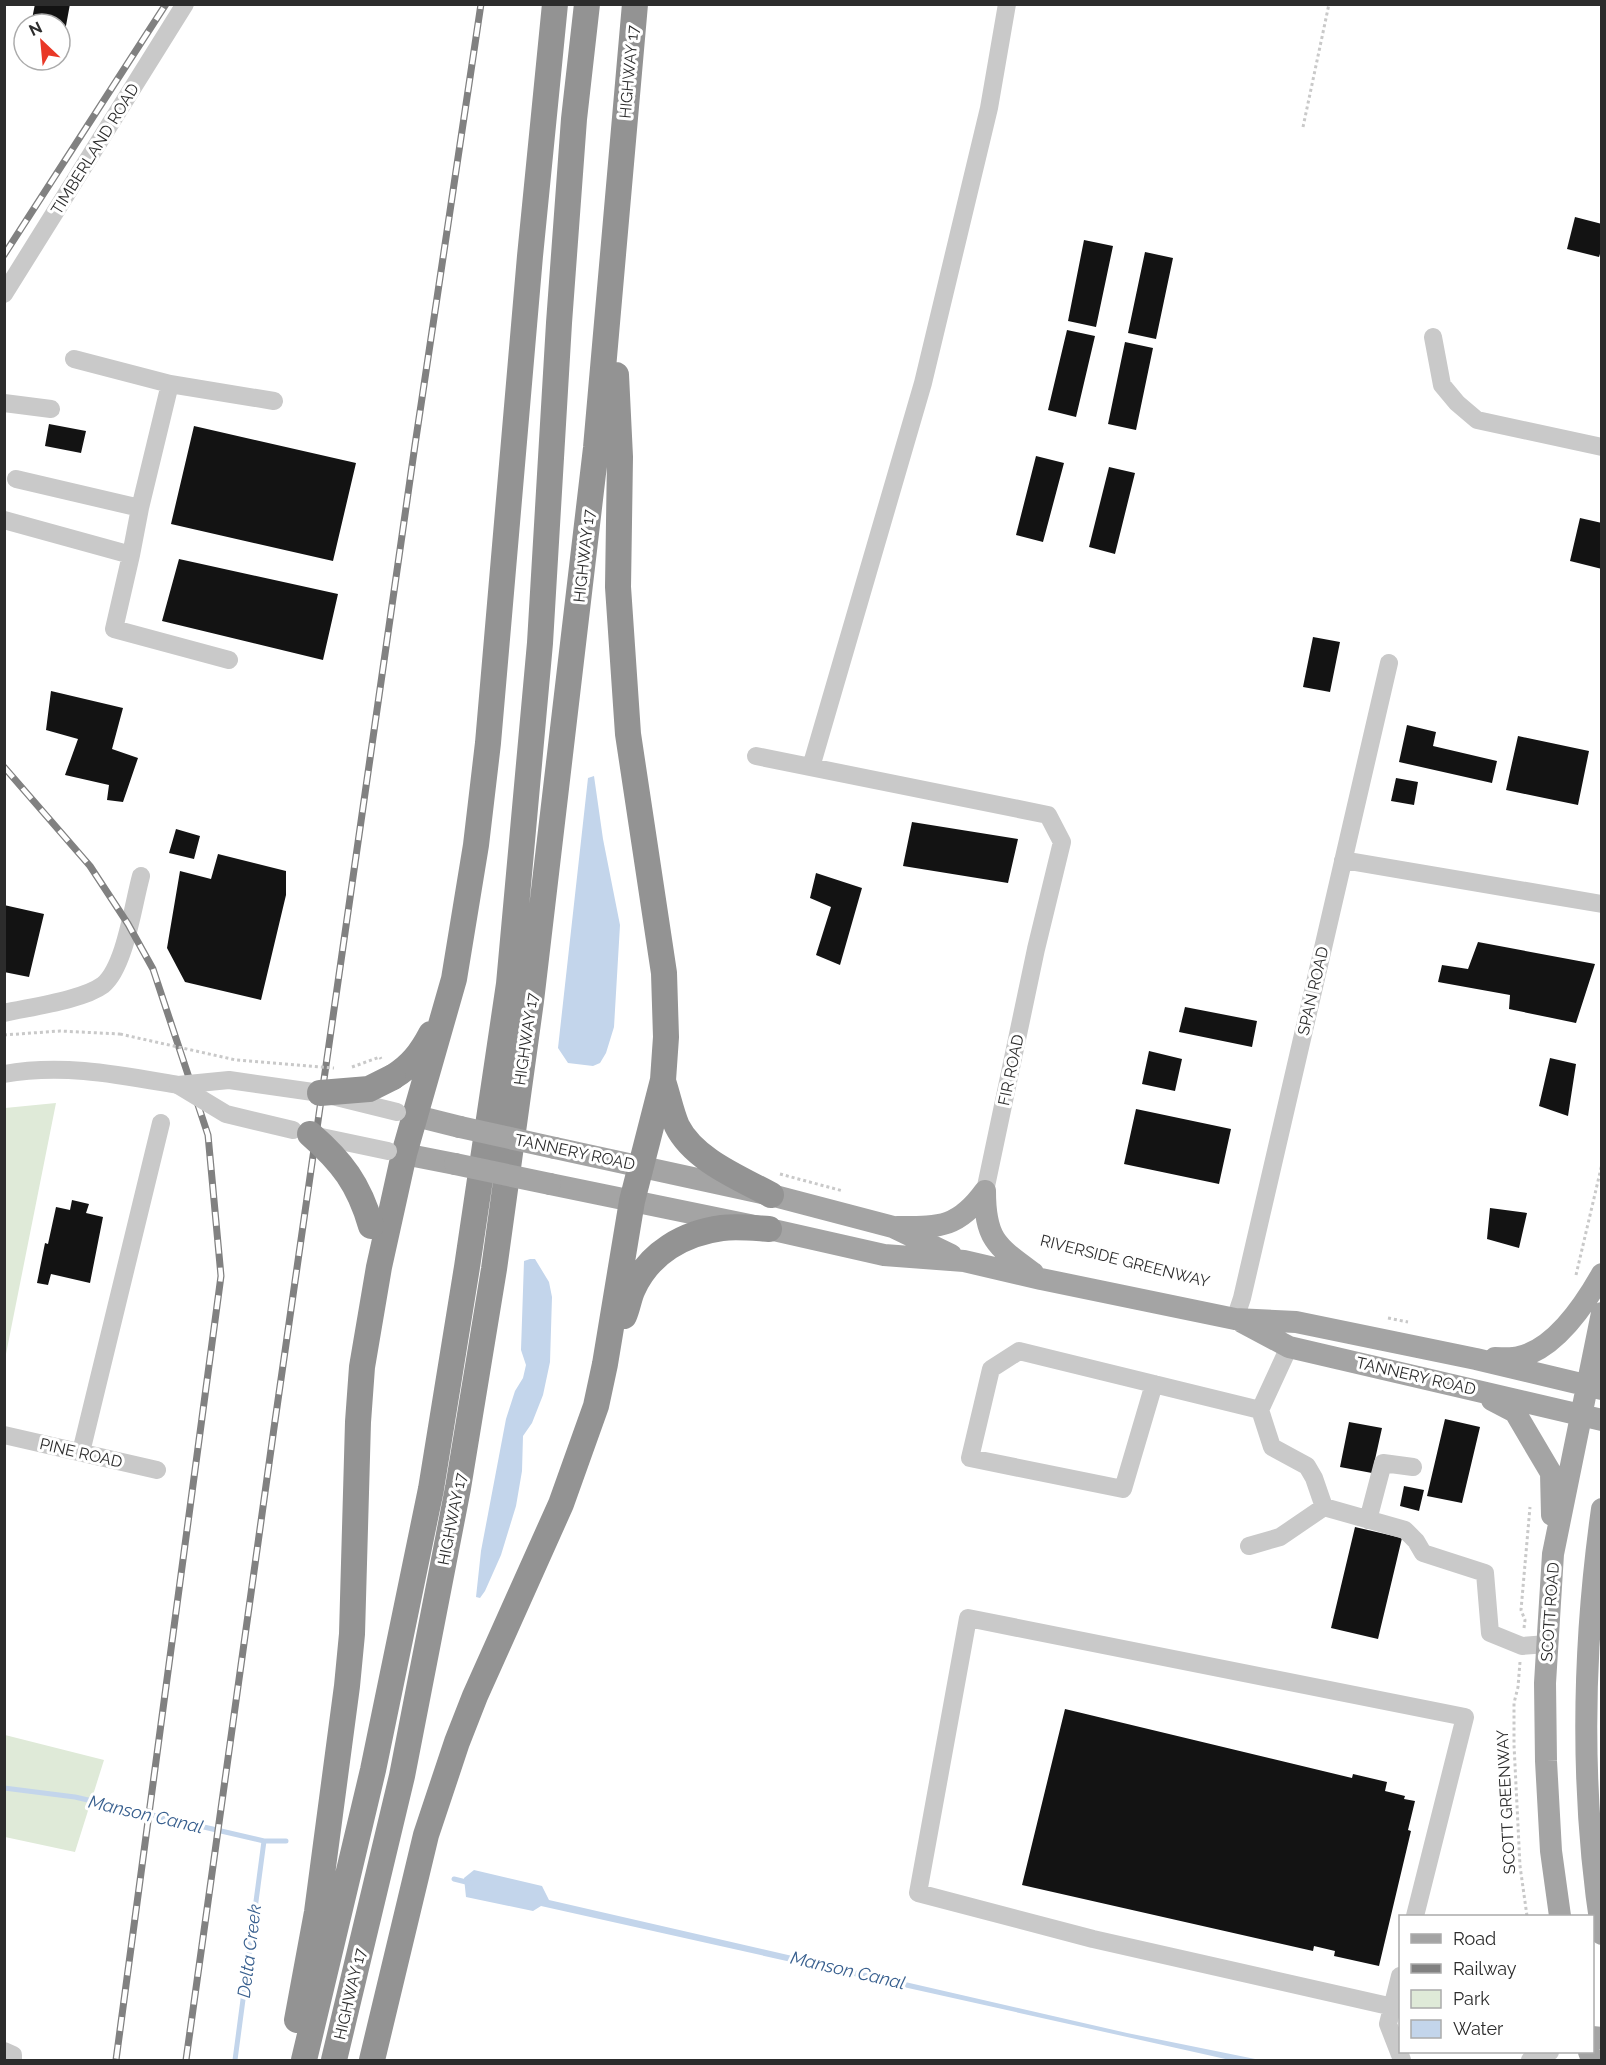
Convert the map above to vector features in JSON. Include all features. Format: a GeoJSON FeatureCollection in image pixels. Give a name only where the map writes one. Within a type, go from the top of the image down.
{"type":"FeatureCollection","features":[{"type":"Feature","properties":{"kind":"highway"},"geometry":{"type":"LineString","coordinates":[[290,2061],[316,1912],[347,1686],[352,1634],[358,1422],[362,1367],[396,1152],[406,1114],[454,979],[476,845],[488,743],[530,256],[555,4]]}},
{"type":"Feature","properties":{"kind":"highway","name":"HIGHWAY 17"},"geometry":{"type":"LineString","coordinates":[[304,2061],[373,1770],[431,1489],[467,1267],[508,984],[540,643],[574,119],[587,4]]}},
{"type":"Feature","properties":{"kind":"highway","name":"HIGHWAY 17"},"geometry":{"type":"LineString","coordinates":[[334,2061],[402,1776],[458,1488],[494,1269],[531,1001],[596,448],[635,4]]}},
{"type":"Feature","properties":{"kind":"highway"},"geometry":{"type":"LineString","coordinates":[[372,2061],[426,1835],[446,1775],[475,1696],[561,1504],[596,1407],[632,1201],[663,1080],[666,1037],[664,973],[628,734],[618,587],[620,457],[612,275]]}},
{"type":"Feature","properties":{"kind":"highway"},"geometry":{"type":"LineString","coordinates":[[320,1093],[369,1089],[408,1068],[428,1039],[454,979]]}},
{"type":"Feature","properties":{"kind":"highway"},"geometry":{"type":"LineString","coordinates":[[663,1080],[678,1128],[694,1148],[716,1164],[773,1184]]}},
{"type":"Feature","properties":{"kind":"highway"},"geometry":{"type":"LineString","coordinates":[[310,1134],[351,1176],[360,1193],[371,1226],[379,1267]]}},
{"type":"Feature","properties":{"kind":"highway"},"geometry":{"type":"LineString","coordinates":[[605,1364],[633,1289],[646,1267],[662,1251],[675,1242],[725,1227],[769,1229]]}},
{"type":"Feature","properties":{"kind":"main road","name":"TANNERY ROAD"},"geometry":{"type":"LineString","coordinates":[[406,1114],[641,1166],[773,1184],[893,1227],[964,1261]]}},
{"type":"Feature","properties":{"kind":"main road","name":"TANNERY ROAD"},"geometry":{"type":"LineString","coordinates":[[396,1152],[884,1255],[964,1261],[1235,1319],[1296,1322],[1476,1359],[1594,1387]]}},
{"type":"Feature","properties":{"kind":"main road"},"geometry":{"type":"LineString","coordinates":[[893,1227],[934,1227],[954,1220],[972,1208],[985,1191]]}},
{"type":"Feature","properties":{"kind":"main road"},"geometry":{"type":"LineString","coordinates":[[985,1191],[985,1215],[988,1228],[1005,1253],[1041,1279]]}},
{"type":"Feature","properties":{"kind":"main road"},"geometry":{"type":"LineString","coordinates":[[1476,1359],[1520,1357],[1548,1343],[1586,1302],[1602,1274]]}},
{"type":"Feature","properties":{"kind":"main road","name":"SCOTT ROAD"},"geometry":{"type":"LineString","coordinates":[[1560,1915],[1551,1851],[1546,1761],[1545,1683],[1553,1554],[1591,1417],[1602,1312]]}},
{"type":"Feature","properties":{"kind":"main road","name":"TANNERY ROAD"},"geometry":{"type":"LineString","coordinates":[[1235,1319],[1288,1347],[1591,1417]]}},
{"type":"Feature","properties":{"kind":"main road"},"geometry":{"type":"LineString","coordinates":[[1472,1390],[1515,1412],[1551,1473],[1553,1554]]}},
{"type":"Feature","properties":{"kind":"main road"},"geometry":{"type":"LineString","coordinates":[[1602,1509],[1587,1650],[1585,1758],[1595,1824],[1602,1934]]}},
{"type":"Feature","properties":{"kind":"street","name":"TIMBERLAND ROAD"},"geometry":{"type":"LineString","coordinates":[[4,294],[185,4]]}},
{"type":"Feature","properties":{"kind":"street"},"geometry":{"type":"LineString","coordinates":[[756,756],[811,767],[923,383],[989,108],[1007,4]]}},
{"type":"Feature","properties":{"kind":"street"},"geometry":{"type":"LineString","coordinates":[[1433,337],[1442,385],[1457,403],[1477,420],[1602,447]]}},
{"type":"Feature","properties":{"kind":"street"},"geometry":{"type":"LineString","coordinates":[[74,359],[170,384],[273,401]]}},
{"type":"Feature","properties":{"kind":"street"},"geometry":{"type":"LineString","coordinates":[[170,384],[114,629],[229,660]]}},
{"type":"Feature","properties":{"kind":"street"},"geometry":{"type":"LineString","coordinates":[[4,403],[51,409]]}},
{"type":"Feature","properties":{"kind":"street"},"geometry":{"type":"LineString","coordinates":[[16,479],[140,508]]}},
{"type":"Feature","properties":{"kind":"street"},"geometry":{"type":"LineString","coordinates":[[4,519],[131,555]]}},
{"type":"Feature","properties":{"kind":"street","name":"SPAN ROAD"},"geometry":{"type":"LineString","coordinates":[[1235,1319],[1242,1298],[1389,663]]}},
{"type":"Feature","properties":{"kind":"street","name":"FIR ROAD"},"geometry":{"type":"LineString","coordinates":[[811,767],[1048,815],[1062,842],[1036,949],[985,1191]]}},
{"type":"Feature","properties":{"kind":"street"},"geometry":{"type":"LineString","coordinates":[[1343,860],[1602,904]]}},
{"type":"Feature","properties":{"kind":"street"},"geometry":{"type":"LineString","coordinates":[[4,1013],[88,993],[102,985],[120,961],[141,876]]}},
{"type":"Feature","properties":{"kind":"street","name":"TANNERY ROAD"},"geometry":{"type":"LineString","coordinates":[[4,1074],[27,1070],[75,1069],[178,1085],[229,1080],[320,1093],[406,1114]]}},
{"type":"Feature","properties":{"kind":"street","name":"TANNERY ROAD"},"geometry":{"type":"LineString","coordinates":[[178,1085],[226,1114],[396,1152]]}},
{"type":"Feature","properties":{"kind":"street"},"geometry":{"type":"LineString","coordinates":[[81,1452],[161,1123]]}},
{"type":"Feature","properties":{"kind":"street"},"geometry":{"type":"LineString","coordinates":[[1288,1347],[1260,1410],[1272,1447],[1307,1466],[1314,1478],[1324,1508]]}},
{"type":"Feature","properties":{"kind":"street"},"geometry":{"type":"LineString","coordinates":[[1154,1384],[1123,1489],[970,1458],[991,1369],[1019,1352],[1154,1384],[1260,1410]]}},
{"type":"Feature","properties":{"kind":"street","name":"PINE ROAD"},"geometry":{"type":"LineString","coordinates":[[4,1435],[157,1470]]}},
{"type":"Feature","properties":{"kind":"street"},"geometry":{"type":"LineString","coordinates":[[1368,1520],[1383,1462],[1413,1467]]}},
{"type":"Feature","properties":{"kind":"street"},"geometry":{"type":"LineString","coordinates":[[1249,1546],[1280,1537],[1324,1508],[1405,1530],[1416,1541],[1423,1553],[1485,1573],[1490,1633],[1522,1646],[1547,1644]]}},
{"type":"Feature","properties":{"kind":"street"},"geometry":{"type":"LineString","coordinates":[[1393,2007],[1092,1939],[918,1893],[968,1618],[1466,1717],[1416,1915]]}},
{"type":"Feature","properties":{"kind":"street"},"geometry":{"type":"LineString","coordinates":[[1399,1984],[1388,2024],[1402,2061]]}},
{"type":"Feature","properties":{"kind":"street"},"geometry":{"type":"LineString","coordinates":[[4,2051],[13,2055],[14,2061]]}},
{"type":"Feature","properties":{"kind":"street"},"geometry":{"type":"LineString","coordinates":[[1530,2061],[1549,2053]]}},
{"type":"Feature","properties":{"kind":"path"},"geometry":{"type":"LineString","coordinates":[[1303,127],[1329,4]]}},
{"type":"Feature","properties":{"kind":"path"},"geometry":{"type":"LineString","coordinates":[[4,1035],[60,1031],[120,1034],[236,1060],[333,1068],[359,1065],[380,1057],[382,1060]]}},
{"type":"Feature","properties":{"kind":"path"},"geometry":{"type":"LineString","coordinates":[[1584,1240],[1602,1164]]}},
{"type":"Feature","properties":{"kind":"path"},"geometry":{"type":"LineString","coordinates":[[773,1184],[831,1187],[853,1195]]}},
{"type":"Feature","properties":{"kind":"path"},"geometry":{"type":"LineString","coordinates":[[1525,1620],[1521,1610],[1530,1503]]}},
{"type":"Feature","properties":{"kind":"path","name":"SCOTT GREENWAY"},"geometry":{"type":"LineString","coordinates":[[1518,1687],[1514,1703],[1514,1745],[1520,1866],[1527,1915]]}},
{"type":"Feature","properties":{"kind":"green space"},"geometry":{"type":"Polygon","coordinates":[[[56,1103],[5,1359],[5,1108],[56,1103]]]}},
{"type":"Feature","properties":{"kind":"green space"},"geometry":{"type":"Polygon","coordinates":[[[5,1735],[104,1760],[75,1852],[5,1837],[5,1735]]]}},
{"type":"Feature","properties":{"kind":"water"},"geometry":{"type":"Polygon","coordinates":[[[594,776],[603,839],[620,925],[614,1027],[606,1053],[600,1063],[593,1066],[568,1063],[558,1048],[588,778],[594,776]]]}},
{"type":"Feature","properties":{"kind":"water"},"geometry":{"type":"Polygon","coordinates":[[[535,1259],[549,1282],[552,1297],[550,1362],[543,1395],[532,1423],[523,1436],[522,1471],[516,1506],[501,1555],[480,1598],[476,1597],[481,1551],[506,1419],[526,1365],[521,1350],[524,1261],[535,1259]]]}},
{"type":"Feature","properties":{"kind":"water"},"geometry":{"type":"Polygon","coordinates":[[[474,1870],[542,1886],[549,1900],[1127,2033],[1260,2060],[1230,2060],[541,1906],[533,1911],[466,1897],[464,1878],[474,1870]]]}},
{"type":"Feature","properties":{"kind":"building"},"geometry":{"type":"Polygon","coordinates":[[[35,4],[70,4],[69,12],[33,12],[35,4]]]}},
{"type":"Feature","properties":{"kind":"building"},"geometry":{"type":"Polygon","coordinates":[[[1575,217],[1602,224],[1602,248],[1599,257],[1567,249],[1575,217]]]}},
{"type":"Feature","properties":{"kind":"building"},"geometry":{"type":"Polygon","coordinates":[[[1084,240],[1113,246],[1096,327],[1068,321],[1084,240]]]}},
{"type":"Feature","properties":{"kind":"building"},"geometry":{"type":"Polygon","coordinates":[[[1145,252],[1173,258],[1156,339],[1128,333],[1145,252]]]}},
{"type":"Feature","properties":{"kind":"building"},"geometry":{"type":"Polygon","coordinates":[[[1067,330],[1095,336],[1076,417],[1048,410],[1067,330]]]}},
{"type":"Feature","properties":{"kind":"building"},"geometry":{"type":"Polygon","coordinates":[[[1125,342],[1153,348],[1136,430],[1108,424],[1125,342]]]}},
{"type":"Feature","properties":{"kind":"building"},"geometry":{"type":"Polygon","coordinates":[[[49,424],[86,431],[81,453],[45,446],[49,424]]]}},
{"type":"Feature","properties":{"kind":"building"},"geometry":{"type":"Polygon","coordinates":[[[194,426],[356,463],[333,561],[171,524],[194,426]]]}},
{"type":"Feature","properties":{"kind":"building"},"geometry":{"type":"Polygon","coordinates":[[[1036,456],[1064,463],[1043,542],[1016,535],[1036,456]]]}},
{"type":"Feature","properties":{"kind":"building"},"geometry":{"type":"Polygon","coordinates":[[[1109,467],[1135,473],[1115,554],[1089,547],[1109,467]]]}},
{"type":"Feature","properties":{"kind":"building"},"geometry":{"type":"Polygon","coordinates":[[[1580,518],[1602,523],[1602,569],[1570,561],[1580,518]]]}},
{"type":"Feature","properties":{"kind":"building"},"geometry":{"type":"Polygon","coordinates":[[[179,559],[338,594],[323,660],[162,621],[179,559]]]}},
{"type":"Feature","properties":{"kind":"building"},"geometry":{"type":"Polygon","coordinates":[[[1313,637],[1340,642],[1330,692],[1303,687],[1313,637]]]}},
{"type":"Feature","properties":{"kind":"building"},"geometry":{"type":"Polygon","coordinates":[[[51,691],[123,708],[112,749],[138,758],[123,802],[107,800],[109,785],[65,775],[78,739],[46,730],[51,691]]]}},
{"type":"Feature","properties":{"kind":"building"},"geometry":{"type":"Polygon","coordinates":[[[1407,725],[1436,732],[1433,746],[1497,761],[1492,783],[1399,762],[1407,725]]]}},
{"type":"Feature","properties":{"kind":"building"},"geometry":{"type":"Polygon","coordinates":[[[1518,736],[1589,751],[1578,805],[1506,790],[1518,736]]]}},
{"type":"Feature","properties":{"kind":"building"},"geometry":{"type":"Polygon","coordinates":[[[1396,778],[1418,782],[1414,805],[1391,801],[1396,778]]]}},
{"type":"Feature","properties":{"kind":"building"},"geometry":{"type":"Polygon","coordinates":[[[912,822],[1018,839],[1008,883],[903,866],[912,822]]]}},
{"type":"Feature","properties":{"kind":"building"},"geometry":{"type":"Polygon","coordinates":[[[176,829],[200,836],[194,859],[169,853],[176,829]]]}},
{"type":"Feature","properties":{"kind":"building"},"geometry":{"type":"Polygon","coordinates":[[[218,854],[286,871],[286,895],[261,1000],[185,982],[167,948],[180,871],[211,879],[218,854]]]}},
{"type":"Feature","properties":{"kind":"building"},"geometry":{"type":"Polygon","coordinates":[[[816,873],[862,888],[840,965],[816,955],[831,907],[810,898],[816,873]]]}},
{"type":"Feature","properties":{"kind":"building"},"geometry":{"type":"Polygon","coordinates":[[[4,905],[44,914],[29,977],[4,972],[4,905]]]}},
{"type":"Feature","properties":{"kind":"building"},"geometry":{"type":"Polygon","coordinates":[[[1478,942],[1595,964],[1576,1023],[1509,1009],[1510,995],[1438,982],[1442,965],[1468,969],[1478,942]]]}},
{"type":"Feature","properties":{"kind":"building"},"geometry":{"type":"Polygon","coordinates":[[[1185,1007],[1257,1021],[1252,1047],[1179,1032],[1185,1007]]]}},
{"type":"Feature","properties":{"kind":"building"},"geometry":{"type":"Polygon","coordinates":[[[1149,1051],[1182,1059],[1175,1091],[1142,1084],[1149,1051]]]}},
{"type":"Feature","properties":{"kind":"building"},"geometry":{"type":"Polygon","coordinates":[[[1550,1058],[1576,1064],[1568,1116],[1539,1106],[1550,1058]]]}},
{"type":"Feature","properties":{"kind":"building"},"geometry":{"type":"Polygon","coordinates":[[[1136,1109],[1231,1129],[1219,1184],[1124,1164],[1136,1109]]]}},
{"type":"Feature","properties":{"kind":"building"},"geometry":{"type":"Polygon","coordinates":[[[72,1200],[89,1204],[86,1213],[103,1217],[90,1283],[51,1274],[48,1285],[37,1283],[45,1243],[48,1244],[56,1207],[70,1210],[72,1200]]]}},
{"type":"Feature","properties":{"kind":"building"},"geometry":{"type":"Polygon","coordinates":[[[1490,1208],[1527,1213],[1519,1248],[1487,1239],[1490,1208]]]}},
{"type":"Feature","properties":{"kind":"building"},"geometry":{"type":"Polygon","coordinates":[[[1445,1419],[1480,1427],[1462,1503],[1427,1496],[1445,1419]]]}},
{"type":"Feature","properties":{"kind":"building"},"geometry":{"type":"Polygon","coordinates":[[[1349,1422],[1382,1428],[1372,1473],[1340,1467],[1349,1422]]]}},
{"type":"Feature","properties":{"kind":"building"},"geometry":{"type":"Polygon","coordinates":[[[1404,1486],[1424,1490],[1419,1511],[1400,1506],[1404,1486]]]}},
{"type":"Feature","properties":{"kind":"building"},"geometry":{"type":"Polygon","coordinates":[[[1355,1527],[1402,1538],[1378,1639],[1331,1628],[1355,1527]]]}},
{"type":"Feature","properties":{"kind":"building"},"geometry":{"type":"Polygon","coordinates":[[[1065,1709],[1352,1778],[1353,1774],[1387,1782],[1385,1791],[1415,1801],[1408,1830],[1411,1831],[1379,1966],[1334,1956],[1335,1951],[1314,1946],[1313,1951],[1022,1885],[1065,1709]]]}},
{"type":"Feature","properties":{"kind":"waterway","name":"Manson Canal"},"geometry":{"type":"LineString","coordinates":[[4,1788],[75,1797],[264,1841],[286,1841]]}},
{"type":"Feature","properties":{"kind":"waterway","name":"Delta Creek"},"geometry":{"type":"LineString","coordinates":[[235,2060],[264,1841]]}},
{"type":"Feature","properties":{"kind":"waterway","name":"Manson Canal"},"geometry":{"type":"LineString","coordinates":[[454,1879],[470,1883]]}},
{"type":"Feature","properties":{"kind":"railway"},"geometry":{"type":"LineString","coordinates":[[4,255],[166,4]]}},
{"type":"Feature","properties":{"kind":"railway"},"geometry":{"type":"LineString","coordinates":[[186,2060],[415,445],[481,4]]}},
{"type":"Feature","properties":{"kind":"railway"},"geometry":{"type":"LineString","coordinates":[[4,767],[90,866],[128,924],[153,969],[208,1135],[221,1276],[116,2060]]}}]}
